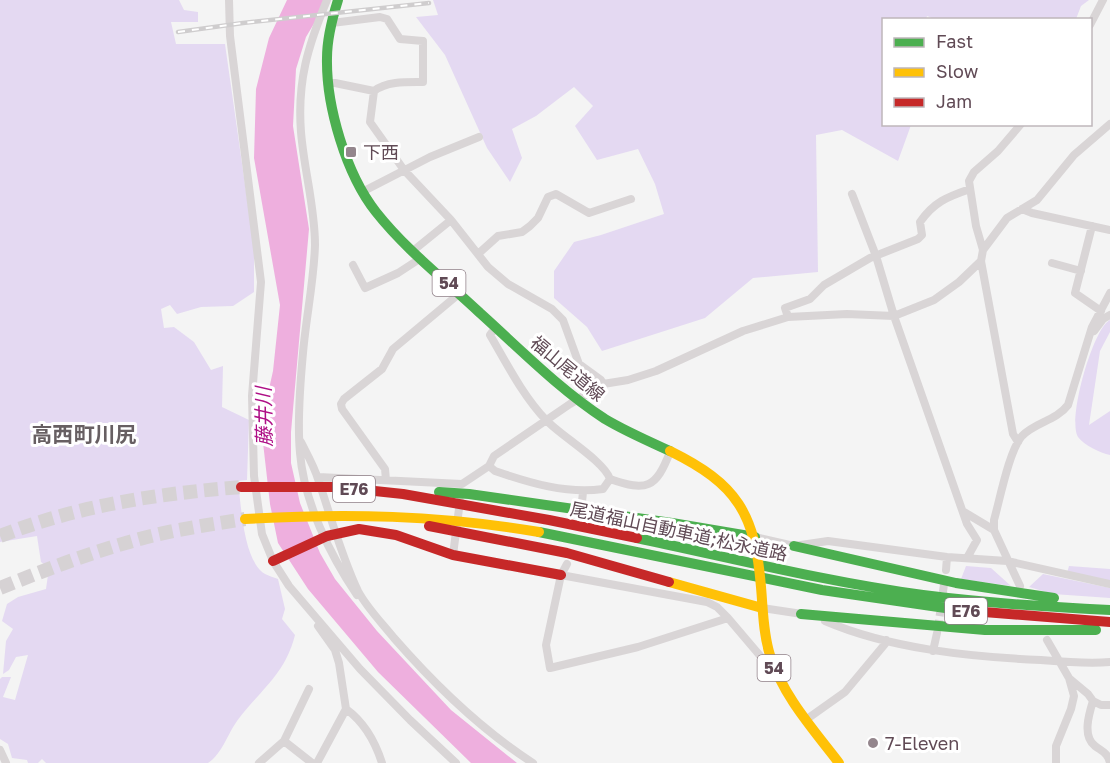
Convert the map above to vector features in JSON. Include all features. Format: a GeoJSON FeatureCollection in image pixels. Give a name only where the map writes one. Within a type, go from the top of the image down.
{"type":"FeatureCollection","features":[{"type":"Feature","properties":{"kind":"main road","name":"福山尾道線"},"geometry":{"type":"LineString","coordinates":[[338,0],[326,54],[327,83],[335,123],[362,192],[380,217],[418,254],[577,400],[607,420],[710,474],[735,497],[755,537],[758,550],[763,628],[777,675],[788,696],[839,763]]}},
{"type":"Feature","properties":{"kind":"main road","name":"尾道福山自動車道;松永道路"},"geometry":{"type":"LineString","coordinates":[[241,487],[337,488],[403,494],[466,494],[549,520],[823,590],[919,606],[1018,618],[1110,622]]}},
{"type":"Feature","properties":{"kind":"main road"},"geometry":{"type":"LineString","coordinates":[[466,494],[755,537]]}},
{"type":"Feature","properties":{"kind":"main road","name":"尾道福山自動車道;松永道路"},"geometry":{"type":"LineString","coordinates":[[245,519],[283,516],[383,515],[550,534],[923,595],[1021,605],[1110,610]]}},
{"type":"Feature","properties":{"kind":"main road"},"geometry":{"type":"LineString","coordinates":[[464,526],[762,608]]}},
{"type":"Feature","properties":{"kind":"main road"},"geometry":{"type":"LineString","coordinates":[[273,561],[327,536],[359,530],[396,535],[453,555],[561,575]]}},
{"type":"Feature","properties":{"kind":"main road"},"geometry":{"type":"LineString","coordinates":[[794,546],[959,584],[1020,595],[1110,603]]}},
{"type":"Feature","properties":{"kind":"main road"},"geometry":{"type":"LineString","coordinates":[[801,614],[956,627],[1048,631],[1110,629]]}},
{"type":"Feature","properties":{"kind":"street"},"geometry":{"type":"LineString","coordinates":[[229,0],[230,36],[261,282],[252,396],[254,476],[262,534],[273,561],[335,650],[346,709],[317,763]]}},
{"type":"Feature","properties":{"kind":"street"},"geometry":{"type":"LineString","coordinates":[[327,0],[308,49],[300,101],[301,131],[315,245],[303,354],[299,451],[310,504],[342,573],[357,595],[359,593]]}},
{"type":"Feature","properties":{"kind":"street"},"geometry":{"type":"LineString","coordinates":[[1092,21],[1103,0]]}},
{"type":"Feature","properties":{"kind":"street"},"geometry":{"type":"LineString","coordinates":[[332,23],[380,17],[387,20],[400,39],[423,40],[423,82],[400,82],[380,86],[374,91],[370,122],[404,170],[451,220],[478,254],[508,284],[552,309],[563,320],[581,368],[601,380],[603,384]]}},
{"type":"Feature","properties":{"kind":"street"},"geometry":{"type":"LineString","coordinates":[[327,83],[335,82],[374,91]]}},
{"type":"Feature","properties":{"kind":"street"},"geometry":{"type":"LineString","coordinates":[[983,250],[1007,218],[1037,200],[1074,155],[1110,124]]}},
{"type":"Feature","properties":{"kind":"street"},"geometry":{"type":"LineString","coordinates":[[1018,442],[1013,434],[981,261],[983,250],[976,226],[969,181],[974,172],[998,151],[1019,126]]}},
{"type":"Feature","properties":{"kind":"street"},"geometry":{"type":"LineString","coordinates":[[362,192],[430,157],[480,137]]}},
{"type":"Feature","properties":{"kind":"street"},"geometry":{"type":"LineString","coordinates":[[788,317],[785,308],[810,299],[824,285],[849,269],[918,239],[922,235],[920,222],[931,207],[951,195],[970,189]]}},
{"type":"Feature","properties":{"kind":"street"},"geometry":{"type":"LineString","coordinates":[[478,254],[498,236],[522,232],[530,226],[538,218],[548,196],[556,194],[589,213],[631,199]]}},
{"type":"Feature","properties":{"kind":"street"},"geometry":{"type":"LineString","coordinates":[[852,194],[876,256],[894,316],[967,524],[977,540],[967,558]]}},
{"type":"Feature","properties":{"kind":"street"},"geometry":{"type":"LineString","coordinates":[[1022,209],[1110,230]]}},
{"type":"Feature","properties":{"kind":"street"},"geometry":{"type":"LineString","coordinates":[[353,265],[365,288],[398,273],[451,220]]}},
{"type":"Feature","properties":{"kind":"street"},"geometry":{"type":"LineString","coordinates":[[1092,226],[1075,293],[1101,311]]}},
{"type":"Feature","properties":{"kind":"street"},"geometry":{"type":"LineString","coordinates":[[453,555],[466,494],[489,466],[494,456],[603,384],[628,380],[656,371],[743,331],[788,317],[847,314],[894,316],[934,300],[959,282],[981,261]]}},
{"type":"Feature","properties":{"kind":"street"},"geometry":{"type":"LineString","coordinates":[[1052,263],[1081,271]]}},
{"type":"Feature","properties":{"kind":"street"},"geometry":{"type":"LineString","coordinates":[[386,480],[385,469],[342,409],[341,404],[344,399],[382,369],[393,349],[460,293]]}},
{"type":"Feature","properties":{"kind":"street"},"geometry":{"type":"LineString","coordinates":[[1020,586],[994,530],[994,520],[1014,448],[1022,436],[1032,428],[1061,415],[1068,405],[1089,335],[1110,293]]}},
{"type":"Feature","properties":{"kind":"street"},"geometry":{"type":"LineString","coordinates":[[1089,335],[1092,335],[1102,319],[1110,315]]}},
{"type":"Feature","properties":{"kind":"street"},"geometry":{"type":"LineString","coordinates":[[496,327],[490,335],[521,388],[546,420],[602,467],[610,479],[631,486],[651,485],[657,479],[670,452]]}},
{"type":"Feature","properties":{"kind":"street"},"geometry":{"type":"LineString","coordinates":[[300,440],[318,477],[338,544],[359,593],[375,616],[423,670],[471,716],[512,750],[533,763]]}},
{"type":"Feature","properties":{"kind":"street"},"geometry":{"type":"LineString","coordinates":[[489,466],[495,471],[531,483],[583,492],[603,489],[610,479]]}},
{"type":"Feature","properties":{"kind":"street"},"geometry":{"type":"LineString","coordinates":[[318,477],[386,480],[466,494]]}},
{"type":"Feature","properties":{"kind":"street"},"geometry":{"type":"LineString","coordinates":[[582,502],[583,492]]}},
{"type":"Feature","properties":{"kind":"street"},"geometry":{"type":"LineString","coordinates":[[964,512],[994,530]]}},
{"type":"Feature","properties":{"kind":"street"},"geometry":{"type":"LineString","coordinates":[[755,537],[794,546],[828,541],[1007,561],[1110,584]]}},
{"type":"Feature","properties":{"kind":"street"},"geometry":{"type":"LineString","coordinates":[[946,570],[947,556]]}},
{"type":"Feature","properties":{"kind":"street"},"geometry":{"type":"LineString","coordinates":[[567,564],[561,575],[546,645],[550,668],[638,647],[728,618]]}},
{"type":"Feature","properties":{"kind":"street"},"geometry":{"type":"LineString","coordinates":[[561,575],[699,600],[717,607],[777,675]]}},
{"type":"Feature","properties":{"kind":"street"},"geometry":{"type":"LineString","coordinates":[[289,586],[360,669],[456,763]]}},
{"type":"Feature","properties":{"kind":"street"},"geometry":{"type":"LineString","coordinates":[[762,608],[801,614],[886,640],[933,651],[1086,664],[1110,662]]}},
{"type":"Feature","properties":{"kind":"street"},"geometry":{"type":"LineString","coordinates":[[933,651],[937,633]]}},
{"type":"Feature","properties":{"kind":"street"},"geometry":{"type":"LineString","coordinates":[[807,719],[845,692],[885,645],[886,640]]}},
{"type":"Feature","properties":{"kind":"street"},"geometry":{"type":"LineString","coordinates":[[1047,640],[1069,678],[1090,698]]}},
{"type":"Feature","properties":{"kind":"street"},"geometry":{"type":"LineString","coordinates":[[1056,763],[1056,746],[1074,696],[1069,678]]}},
{"type":"Feature","properties":{"kind":"street"},"geometry":{"type":"LineString","coordinates":[[259,763],[284,741],[309,689]]}},
{"type":"Feature","properties":{"kind":"street"},"geometry":{"type":"LineString","coordinates":[[1074,696],[1079,692],[1101,705],[1110,705]]}},
{"type":"Feature","properties":{"kind":"street"},"geometry":{"type":"LineString","coordinates":[[1090,698],[1087,721],[1089,739],[1092,744],[1107,754],[1110,763]]}},
{"type":"Feature","properties":{"kind":"street"},"geometry":{"type":"LineString","coordinates":[[346,709],[356,716],[370,734],[382,763]]}},
{"type":"Feature","properties":{"kind":"street"},"geometry":{"type":"LineString","coordinates":[[284,741],[312,763]]}},
{"type":"Feature","properties":{"kind":"street"},"geometry":{"type":"LineString","coordinates":[[0,750],[6,763]]}},
{"type":"Feature","properties":{"kind":"shaded area"},"geometry":{"type":"Polygon","coordinates":[[[0,0],[179,0],[184,10],[198,12],[198,22],[171,22],[176,44],[225,44],[254,248],[254,292],[233,306],[201,307],[177,314],[170,305],[161,309],[164,328],[174,327],[194,342],[211,370],[223,366],[222,407],[249,420],[247,480],[238,481],[247,541],[250,553],[261,571],[278,579],[285,609],[282,619],[295,635],[291,649],[278,672],[237,721],[221,749],[208,763],[46,763],[42,759],[38,763],[28,763],[27,760],[12,758],[8,744],[0,739],[0,679],[11,677],[3,697],[15,700],[28,655],[16,657],[9,670],[3,674],[6,641],[13,629],[2,621],[7,604],[18,597],[46,589],[49,568],[41,562],[37,536],[0,542],[0,0]]]}},
{"type":"Feature","properties":{"kind":"shaded area"},"geometry":{"type":"Polygon","coordinates":[[[433,0],[1089,0],[1081,6],[1076,18],[932,18],[927,16],[926,18],[882,18],[882,126],[911,126],[898,161],[842,130],[816,135],[818,272],[753,278],[705,318],[602,351],[587,327],[554,298],[554,271],[574,242],[664,214],[655,184],[638,149],[597,160],[575,126],[593,106],[574,87],[536,116],[512,129],[522,158],[510,182],[487,148],[445,55],[416,17],[438,15],[433,0]]]}},
{"type":"Feature","properties":{"kind":"shaded area"},"geometry":{"type":"Polygon","coordinates":[[[1110,320],[1110,332],[1100,351],[1089,425],[1110,411],[1110,455],[1097,451],[1078,437],[1076,413],[1084,375],[1096,339],[1110,320]]]}},
{"type":"Feature","properties":{"kind":"shaded area"},"geometry":{"type":"Polygon","coordinates":[[[966,566],[991,568],[1011,586],[961,579],[966,566]]]}},
{"type":"Feature","properties":{"kind":"shaded area"},"geometry":{"type":"Polygon","coordinates":[[[1069,566],[1110,569],[1110,582],[1067,573],[1069,566]]]}},
{"type":"Feature","properties":{"kind":"shaded area"},"geometry":{"type":"Polygon","coordinates":[[[1043,574],[1110,588],[1110,598],[1053,594],[1029,587],[1043,574]]]}},
{"type":"Feature","properties":{"kind":"water","name":"藤井川"},"geometry":{"type":"Polygon","coordinates":[[[287,0],[328,0],[306,37],[296,69],[293,126],[309,229],[291,432],[291,463],[300,503],[320,553],[335,579],[377,631],[451,710],[517,763],[471,763],[378,672],[308,589],[278,543],[270,504],[261,425],[273,371],[280,305],[254,158],[256,89],[269,38],[287,0]]]}},
{"type":"Feature","properties":{"kind":"tunnel"},"geometry":{"type":"LineString","coordinates":[[0,536],[59,516],[119,502],[241,487]]}},
{"type":"Feature","properties":{"kind":"tunnel"},"geometry":{"type":"LineString","coordinates":[[0,588],[67,562],[136,540],[245,519]]}},
{"type":"Feature","properties":{"kind":"tunnel"},"geometry":{"type":"LineString","coordinates":[[938,628],[945,577]]}},
{"type":"Feature","properties":{"kind":"railway"},"geometry":{"type":"LineString","coordinates":[[178,32],[429,3]]}},
{"type":"Feature","properties":{"kind":"traffic: fast"},"geometry":{"type":"LineString","coordinates":[[338,0],[327,51],[330,97],[347,159],[365,196],[376,212],[426,264],[572,395],[605,419],[670,451]]}},
{"type":"Feature","properties":{"kind":"traffic: fast"},"geometry":{"type":"LineString","coordinates":[[439,492],[469,494],[755,537]]}},
{"type":"Feature","properties":{"kind":"traffic: fast"},"geometry":{"type":"LineString","coordinates":[[539,532],[822,590],[959,610]]}},
{"type":"Feature","properties":{"kind":"traffic: fast"},"geometry":{"type":"LineString","coordinates":[[637,538],[815,577],[887,590],[993,602],[1110,610]]}},
{"type":"Feature","properties":{"kind":"traffic: fast"},"geometry":{"type":"LineString","coordinates":[[794,546],[956,583],[1054,598]]}},
{"type":"Feature","properties":{"kind":"traffic: fast"},"geometry":{"type":"LineString","coordinates":[[801,614],[985,630],[1096,630]]}},
{"type":"Feature","properties":{"kind":"traffic: slow"},"geometry":{"type":"LineString","coordinates":[[670,451],[693,463],[727,489],[747,520],[754,539],[758,561],[766,638],[770,655],[791,698],[839,763]]}},
{"type":"Feature","properties":{"kind":"traffic: slow"},"geometry":{"type":"LineString","coordinates":[[245,519],[320,516],[392,517],[465,522],[539,532]]}},
{"type":"Feature","properties":{"kind":"traffic: slow"},"geometry":{"type":"LineString","coordinates":[[669,582],[762,608]]}},
{"type":"Feature","properties":{"kind":"traffic: jam"},"geometry":{"type":"LineString","coordinates":[[241,487],[337,487],[403,494],[637,538]]}},
{"type":"Feature","properties":{"kind":"traffic: jam"},"geometry":{"type":"LineString","coordinates":[[429,526],[567,553],[669,582]]}},
{"type":"Feature","properties":{"kind":"traffic: jam"},"geometry":{"type":"LineString","coordinates":[[273,561],[327,536],[359,529],[396,535],[453,555],[561,575]]}},
{"type":"Feature","properties":{"kind":"traffic: jam"},"geometry":{"type":"LineString","coordinates":[[959,610],[1110,622]]}},
{"type":"Feature","properties":{"kind":"place","name":"下西"},"geometry":{"type":"Point","coordinates":[351,152]}},
{"type":"Feature","properties":{"kind":"place","name":"7-Eleven"},"geometry":{"type":"Point","coordinates":[873,743]}},
{"type":"Feature","properties":{"kind":"district","name":"高西町川尻"},"geometry":{"type":"Point","coordinates":[84,434]}}]}
